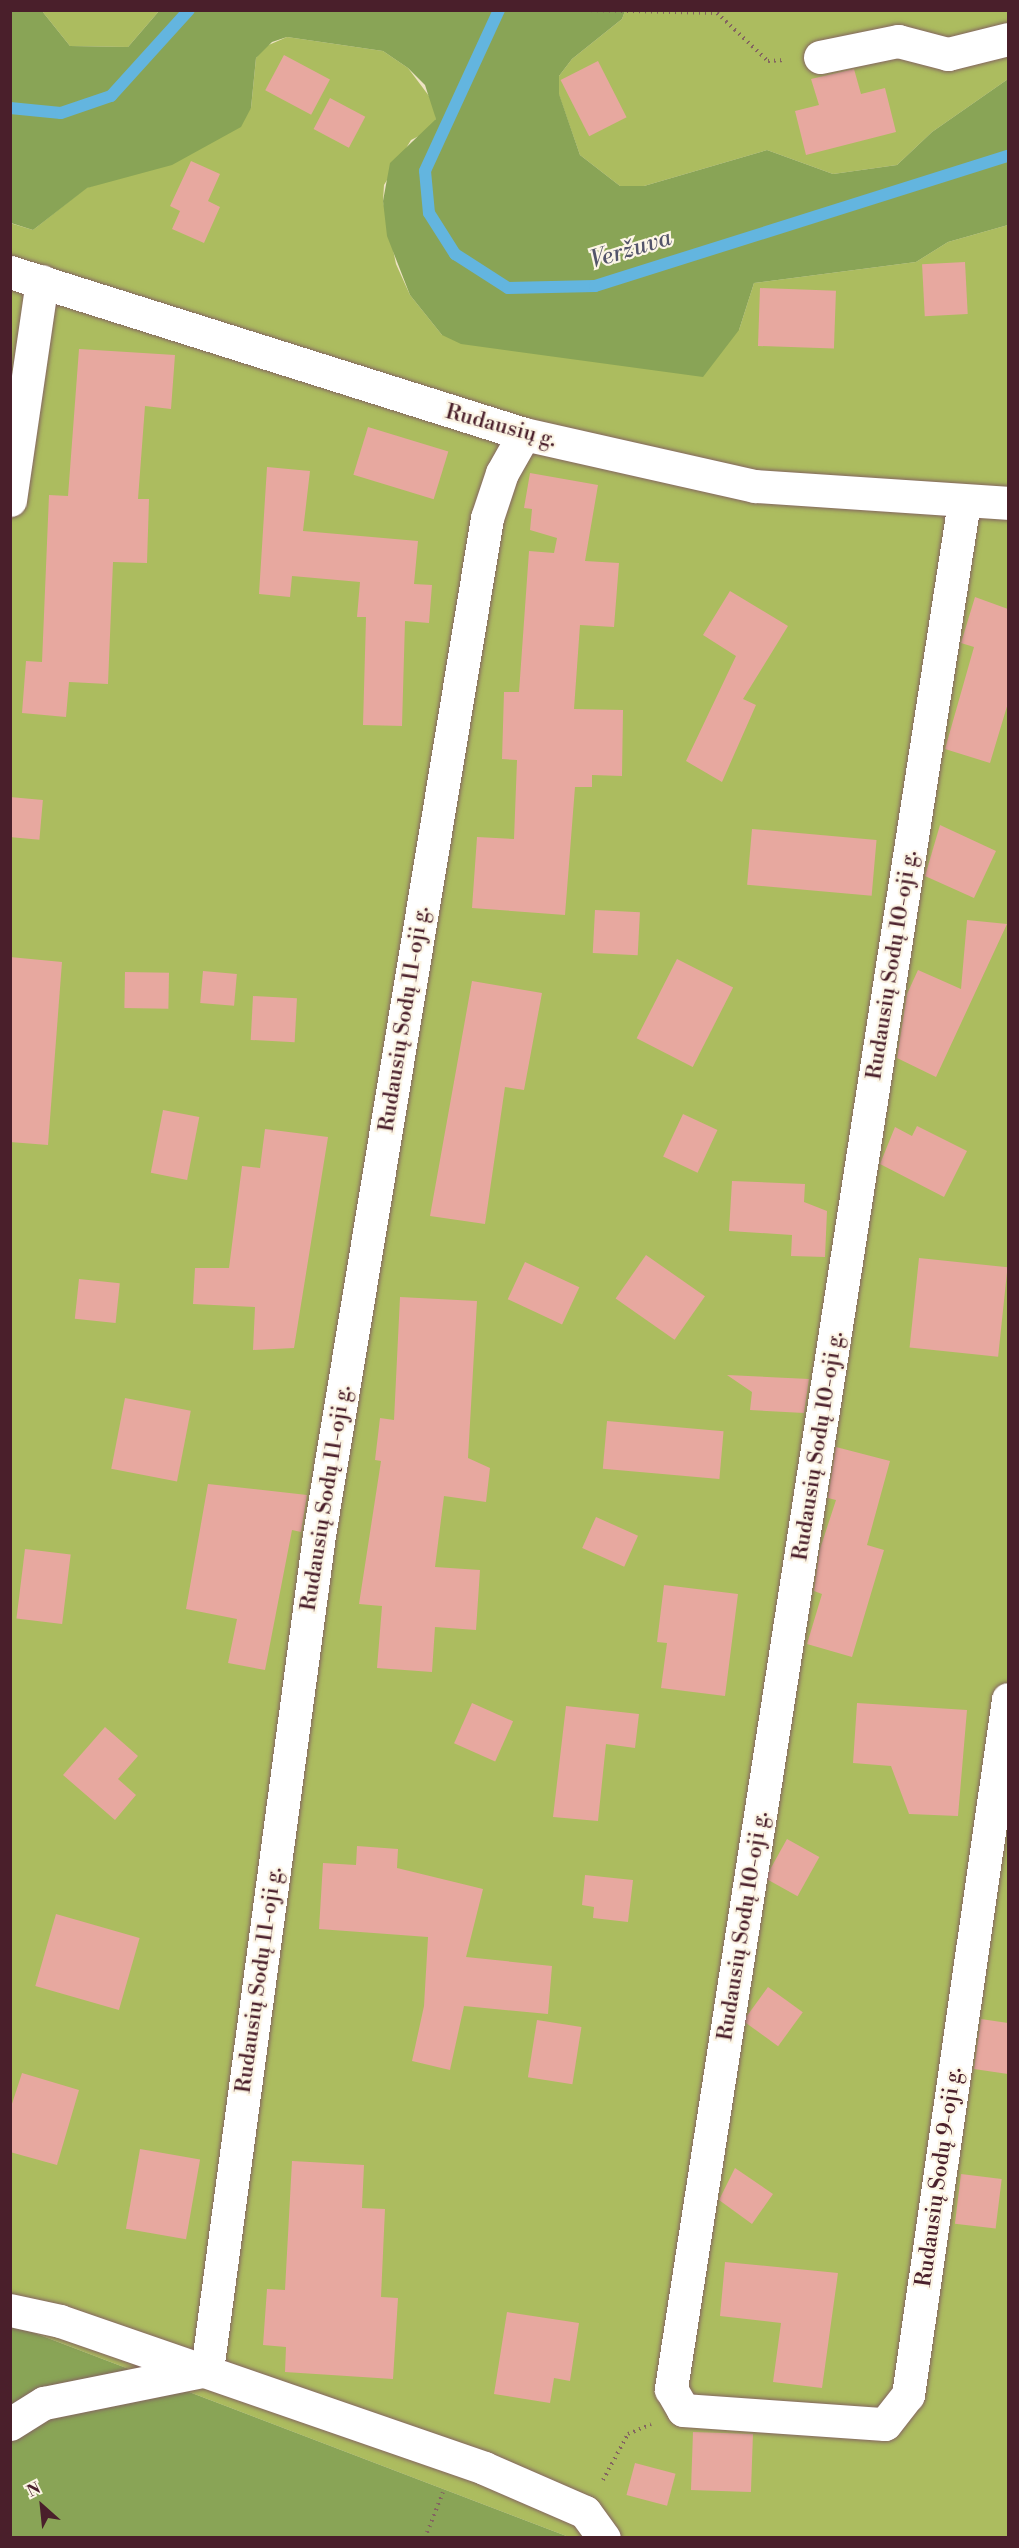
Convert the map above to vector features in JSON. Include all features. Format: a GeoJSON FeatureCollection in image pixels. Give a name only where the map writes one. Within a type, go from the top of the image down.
{"type":"FeatureCollection","features":[{"type":"Feature","properties":{"kind":"street"},"geometry":{"type":"LineString","coordinates":[[820,57],[898,41],[948,54],[1008,39]]}},
{"type":"Feature","properties":{"kind":"street","name":"Rudausių g."},"geometry":{"type":"LineString","coordinates":[[10,272],[524,434],[755,486],[964,502],[1008,502]]}},
{"type":"Feature","properties":{"kind":"street"},"geometry":{"type":"LineString","coordinates":[[10,500],[42,281]]}},
{"type":"Feature","properties":{"kind":"street","name":"Rudausių Sodų 11-oji g."},"geometry":{"type":"LineString","coordinates":[[207,2370],[319,1535],[487,518],[502,473],[524,434]]}},
{"type":"Feature","properties":{"kind":"street","name":"Rudausių Sodų 10-oji g."},"geometry":{"type":"LineString","coordinates":[[677,2400],[964,502]]}},
{"type":"Feature","properties":{"kind":"street","name":"Rudausių Sodų 9-oji g."},"geometry":{"type":"LineString","coordinates":[[677,2400],[885,2424],[908,2395],[1008,1699]]}},
{"type":"Feature","properties":{"kind":"street"},"geometry":{"type":"LineString","coordinates":[[10,2310],[207,2370],[454,2458],[585,2512],[604,2538]]}},
{"type":"Feature","properties":{"kind":"street"},"geometry":{"type":"LineString","coordinates":[[10,2424],[44,2403],[207,2370]]}},
{"type":"Feature","properties":{"kind":"path"},"geometry":{"type":"LineString","coordinates":[[585,10],[717,13],[768,61],[820,57]]}},
{"type":"Feature","properties":{"kind":"path"},"geometry":{"type":"LineString","coordinates":[[585,2512],[628,2434],[677,2400]]}},
{"type":"Feature","properties":{"kind":"path"},"geometry":{"type":"LineString","coordinates":[[425,2538],[454,2458]]}},
{"type":"Feature","properties":{"kind":"green space"},"geometry":{"type":"Polygon","coordinates":[[[10,11],[42,11],[70,46],[128,47],[159,11],[625,11],[622,19],[572,59],[559,76],[559,94],[580,155],[620,186],[644,186],[767,150],[833,174],[897,165],[932,132],[1008,79],[1008,225],[948,242],[916,262],[754,283],[739,330],[703,377],[461,344],[442,335],[410,295],[387,236],[383,201],[390,163],[436,119],[425,85],[408,68],[383,51],[287,37],[272,42],[256,58],[251,108],[241,127],[172,165],[87,188],[33,230],[11,223],[10,11]]]}},
{"type":"Feature","properties":{"kind":"green space"},"geometry":{"type":"Polygon","coordinates":[[[42,11],[159,11],[128,47],[70,46],[42,11]]]}},
{"type":"Feature","properties":{"kind":"green space"},"geometry":{"type":"Polygon","coordinates":[[[625,11],[1008,11],[1008,79],[932,132],[897,165],[833,174],[767,150],[644,186],[620,186],[580,155],[559,95],[559,76],[572,59],[622,19],[625,11]]]}},
{"type":"Feature","properties":{"kind":"green space"},"geometry":{"type":"Polygon","coordinates":[[[287,37],[383,51],[408,68],[435,104],[436,119],[429,131],[411,140],[384,185],[383,201],[396,264],[410,295],[442,335],[739,330],[754,283],[916,262],[948,242],[1008,225],[1008,2537],[569,2537],[11,2324],[10,223],[33,230],[86,188],[125,175],[251,108],[256,58],[264,47],[287,37]]]}},
{"type":"Feature","properties":{"kind":"green space"},"geometry":{"type":"Polygon","coordinates":[[[11,2324],[569,2537],[11,2537],[11,2324]]]}},
{"type":"Feature","properties":{"kind":"building"},"geometry":{"type":"Polygon","coordinates":[[[284,55],[330,79],[311,115],[265,90],[284,55]]]}},
{"type":"Feature","properties":{"kind":"building"},"geometry":{"type":"Polygon","coordinates":[[[598,61],[627,117],[589,136],[561,80],[598,61]]]}},
{"type":"Feature","properties":{"kind":"building"},"geometry":{"type":"Polygon","coordinates":[[[854,69],[861,94],[885,88],[896,132],[806,155],[795,111],[819,105],[811,79],[854,69]]]}},
{"type":"Feature","properties":{"kind":"building"},"geometry":{"type":"Polygon","coordinates":[[[330,98],[365,117],[349,148],[314,129],[330,98]]]}},
{"type":"Feature","properties":{"kind":"building"},"geometry":{"type":"Polygon","coordinates":[[[191,161],[220,174],[208,201],[220,207],[204,243],[172,229],[180,211],[170,206],[191,161]]]}},
{"type":"Feature","properties":{"kind":"building"},"geometry":{"type":"Polygon","coordinates":[[[965,262],[968,314],[925,316],[922,264],[965,262]]]}},
{"type":"Feature","properties":{"kind":"building"},"geometry":{"type":"Polygon","coordinates":[[[760,288],[836,291],[834,349],[758,346],[760,288]]]}},
{"type":"Feature","properties":{"kind":"building"},"geometry":{"type":"Polygon","coordinates":[[[79,349],[175,355],[171,409],[145,406],[138,499],[149,499],[147,563],[113,562],[108,684],[69,682],[66,717],[22,713],[26,661],[42,662],[49,495],[68,496],[79,349]]]}},
{"type":"Feature","properties":{"kind":"building"},"geometry":{"type":"Polygon","coordinates":[[[368,427],[448,452],[434,499],[353,475],[368,427]]]}},
{"type":"Feature","properties":{"kind":"building"},"geometry":{"type":"Polygon","coordinates":[[[267,467],[310,471],[303,531],[418,541],[414,584],[432,585],[429,623],[405,621],[402,726],[363,725],[366,617],[357,617],[360,582],[292,576],[290,597],[259,594],[267,467]]]}},
{"type":"Feature","properties":{"kind":"building"},"geometry":{"type":"Polygon","coordinates":[[[530,473],[598,485],[585,561],[619,563],[614,627],[580,625],[574,709],[623,710],[622,776],[592,775],[592,787],[575,787],[565,915],[472,908],[477,837],[514,839],[517,760],[502,759],[504,692],[519,692],[529,551],[554,553],[557,538],[530,530],[532,509],[524,508],[530,473]]]}},
{"type":"Feature","properties":{"kind":"building"},"geometry":{"type":"Polygon","coordinates":[[[730,591],[788,626],[743,699],[756,705],[722,782],[686,761],[736,656],[703,635],[730,591]]]}},
{"type":"Feature","properties":{"kind":"building"},"geometry":{"type":"Polygon","coordinates":[[[975,597],[1008,609],[1008,703],[990,763],[945,749],[974,647],[961,643],[975,597]]]}},
{"type":"Feature","properties":{"kind":"building"},"geometry":{"type":"Polygon","coordinates":[[[10,797],[43,800],[39,840],[10,837],[10,797]]]}},
{"type":"Feature","properties":{"kind":"building"},"geometry":{"type":"Polygon","coordinates":[[[940,825],[996,851],[974,898],[925,876],[940,825]]]}},
{"type":"Feature","properties":{"kind":"building"},"geometry":{"type":"Polygon","coordinates":[[[752,829],[877,840],[872,896],[747,885],[752,829]]]}},
{"type":"Feature","properties":{"kind":"building"},"geometry":{"type":"Polygon","coordinates":[[[595,910],[640,912],[638,955],[593,953],[595,910]]]}},
{"type":"Feature","properties":{"kind":"building"},"geometry":{"type":"Polygon","coordinates":[[[967,920],[1007,924],[936,1077],[897,1058],[907,994],[918,970],[961,989],[967,920]]]}},
{"type":"Feature","properties":{"kind":"building"},"geometry":{"type":"Polygon","coordinates":[[[10,957],[62,962],[48,1145],[10,1142],[10,957]]]}},
{"type":"Feature","properties":{"kind":"building"},"geometry":{"type":"Polygon","coordinates":[[[677,959],[733,988],[693,1067],[637,1038],[677,959]]]}},
{"type":"Feature","properties":{"kind":"building"},"geometry":{"type":"Polygon","coordinates":[[[203,971],[237,974],[234,1006],[200,1003],[203,971]]]}},
{"type":"Feature","properties":{"kind":"building"},"geometry":{"type":"Polygon","coordinates":[[[125,972],[169,973],[168,1009],[124,1008],[125,972]]]}},
{"type":"Feature","properties":{"kind":"building"},"geometry":{"type":"Polygon","coordinates":[[[472,981],[542,993],[524,1090],[505,1087],[485,1224],[430,1216],[472,981]]]}},
{"type":"Feature","properties":{"kind":"building"},"geometry":{"type":"Polygon","coordinates":[[[253,996],[297,998],[295,1042],[251,1040],[253,996]]]}},
{"type":"Feature","properties":{"kind":"building"},"geometry":{"type":"Polygon","coordinates":[[[163,1110],[199,1117],[187,1180],[151,1173],[163,1110]]]}},
{"type":"Feature","properties":{"kind":"building"},"geometry":{"type":"Polygon","coordinates":[[[683,1114],[717,1130],[698,1173],[663,1157],[683,1114]]]}},
{"type":"Feature","properties":{"kind":"building"},"geometry":{"type":"Polygon","coordinates":[[[917,1126],[967,1151],[944,1197],[880,1164],[895,1127],[912,1136],[917,1126]]]}},
{"type":"Feature","properties":{"kind":"building"},"geometry":{"type":"Polygon","coordinates":[[[265,1129],[328,1137],[294,1348],[253,1350],[255,1307],[193,1304],[195,1268],[229,1268],[242,1166],[260,1168],[265,1129]]]}},
{"type":"Feature","properties":{"kind":"building"},"geometry":{"type":"Polygon","coordinates":[[[732,1181],[805,1184],[804,1202],[827,1211],[825,1257],[791,1256],[792,1235],[729,1231],[732,1181]]]}},
{"type":"Feature","properties":{"kind":"building"},"geometry":{"type":"Polygon","coordinates":[[[646,1255],[705,1296],[675,1340],[616,1298],[646,1255]]]}},
{"type":"Feature","properties":{"kind":"building"},"geometry":{"type":"Polygon","coordinates":[[[919,1258],[1008,1267],[998,1357],[910,1348],[919,1258]]]}},
{"type":"Feature","properties":{"kind":"building"},"geometry":{"type":"Polygon","coordinates":[[[525,1262],[579,1287],[562,1325],[508,1299],[525,1262]]]}},
{"type":"Feature","properties":{"kind":"building"},"geometry":{"type":"Polygon","coordinates":[[[79,1279],[120,1283],[116,1323],[75,1319],[79,1279]]]}},
{"type":"Feature","properties":{"kind":"building"},"geometry":{"type":"Polygon","coordinates":[[[400,1297],[477,1301],[468,1458],[490,1468],[486,1502],[444,1496],[435,1567],[480,1570],[476,1630],[435,1627],[432,1672],[377,1668],[382,1606],[359,1604],[381,1461],[375,1460],[380,1418],[394,1420],[400,1297]]]}},
{"type":"Feature","properties":{"kind":"building"},"geometry":{"type":"Polygon","coordinates":[[[727,1375],[809,1379],[804,1413],[750,1410],[752,1392],[727,1375]]]}},
{"type":"Feature","properties":{"kind":"building"},"geometry":{"type":"Polygon","coordinates":[[[125,1398],[191,1411],[177,1481],[111,1469],[125,1398]]]}},
{"type":"Feature","properties":{"kind":"building"},"geometry":{"type":"Polygon","coordinates":[[[607,1421],[724,1431],[719,1479],[603,1469],[607,1421]]]}},
{"type":"Feature","properties":{"kind":"building"},"geometry":{"type":"Polygon","coordinates":[[[836,1447],[890,1461],[867,1545],[884,1550],[852,1657],[807,1644],[822,1594],[814,1591],[820,1549],[836,1500],[828,1498],[836,1447]]]}},
{"type":"Feature","properties":{"kind":"building"},"geometry":{"type":"Polygon","coordinates":[[[208,1484],[307,1495],[301,1532],[292,1530],[265,1670],[228,1663],[237,1619],[186,1609],[208,1484]]]}},
{"type":"Feature","properties":{"kind":"building"},"geometry":{"type":"Polygon","coordinates":[[[596,1517],[638,1536],[624,1567],[582,1548],[596,1517]]]}},
{"type":"Feature","properties":{"kind":"building"},"geometry":{"type":"Polygon","coordinates":[[[25,1549],[71,1555],[62,1624],[16,1618],[25,1549]]]}},
{"type":"Feature","properties":{"kind":"building"},"geometry":{"type":"Polygon","coordinates":[[[664,1585],[738,1594],[725,1696],[661,1688],[667,1643],[657,1642],[664,1585]]]}},
{"type":"Feature","properties":{"kind":"building"},"geometry":{"type":"Polygon","coordinates":[[[472,1703],[513,1721],[495,1761],[454,1743],[472,1703]]]}},
{"type":"Feature","properties":{"kind":"building"},"geometry":{"type":"Polygon","coordinates":[[[857,1703],[967,1710],[958,1816],[909,1814],[891,1766],[853,1763],[857,1703]]]}},
{"type":"Feature","properties":{"kind":"building"},"geometry":{"type":"Polygon","coordinates":[[[566,1706],[639,1714],[635,1748],[606,1744],[598,1821],[553,1817],[566,1706]]]}},
{"type":"Feature","properties":{"kind":"building"},"geometry":{"type":"Polygon","coordinates":[[[105,1727],[138,1756],[118,1779],[136,1795],[115,1820],[63,1775],[105,1727]]]}},
{"type":"Feature","properties":{"kind":"building"},"geometry":{"type":"Polygon","coordinates":[[[787,1839],[819,1857],[798,1896],[765,1878],[787,1839]]]}},
{"type":"Feature","properties":{"kind":"building"},"geometry":{"type":"Polygon","coordinates":[[[357,1846],[398,1849],[397,1868],[483,1889],[466,1957],[552,1966],[548,2014],[464,2006],[450,2070],[412,2061],[424,2006],[428,1937],[319,1929],[323,1863],[356,1865],[357,1846]]]}},
{"type":"Feature","properties":{"kind":"building"},"geometry":{"type":"Polygon","coordinates":[[[585,1875],[633,1880],[628,1922],[593,1918],[594,1907],[582,1905],[585,1875]]]}},
{"type":"Feature","properties":{"kind":"building"},"geometry":{"type":"Polygon","coordinates":[[[56,1914],[140,1938],[119,2010],[35,1986],[56,1914]]]}},
{"type":"Feature","properties":{"kind":"building"},"geometry":{"type":"Polygon","coordinates":[[[768,1987],[803,2012],[778,2046],[743,2021],[768,1987]]]}},
{"type":"Feature","properties":{"kind":"building"},"geometry":{"type":"Polygon","coordinates":[[[981,2019],[1008,2023],[1008,2074],[974,2069],[981,2019]]]}},
{"type":"Feature","properties":{"kind":"building"},"geometry":{"type":"Polygon","coordinates":[[[537,2020],[581,2027],[572,2084],[528,2077],[537,2020]]]}},
{"type":"Feature","properties":{"kind":"building"},"geometry":{"type":"Polygon","coordinates":[[[22,2073],[79,2090],[57,2165],[10,2152],[10,2110],[22,2073]]]}},
{"type":"Feature","properties":{"kind":"building"},"geometry":{"type":"Polygon","coordinates":[[[140,2149],[200,2160],[186,2239],[126,2229],[140,2149]]]}},
{"type":"Feature","properties":{"kind":"building"},"geometry":{"type":"Polygon","coordinates":[[[292,2161],[364,2165],[362,2208],[385,2209],[381,2297],[398,2298],[393,2379],[285,2372],[286,2347],[263,2345],[267,2289],[285,2290],[292,2161]]]}},
{"type":"Feature","properties":{"kind":"building"},"geometry":{"type":"Polygon","coordinates":[[[735,2168],[773,2194],[752,2224],[719,2200],[735,2168]]]}},
{"type":"Feature","properties":{"kind":"building"},"geometry":{"type":"Polygon","coordinates":[[[961,2174],[1002,2179],[996,2229],[955,2224],[961,2174]]]}},
{"type":"Feature","properties":{"kind":"building"},"geometry":{"type":"Polygon","coordinates":[[[725,2262],[838,2273],[822,2388],[773,2382],[781,2323],[720,2316],[725,2262]]]}},
{"type":"Feature","properties":{"kind":"building"},"geometry":{"type":"Polygon","coordinates":[[[507,2312],[579,2323],[570,2381],[554,2378],[550,2403],[494,2394],[507,2312]]]}},
{"type":"Feature","properties":{"kind":"building"},"geometry":{"type":"Polygon","coordinates":[[[693,2432],[753,2434],[751,2492],[691,2490],[693,2432]]]}},
{"type":"Feature","properties":{"kind":"building"},"geometry":{"type":"Polygon","coordinates":[[[635,2463],[676,2474],[667,2506],[626,2495],[635,2463]]]}},
{"type":"Feature","properties":{"kind":"waterway","name":"Veržuva"},"geometry":{"type":"LineString","coordinates":[[10,108],[61,113],[111,96],[189,10]]}},
{"type":"Feature","properties":{"kind":"waterway","name":"Veržuva"},"geometry":{"type":"LineString","coordinates":[[499,10],[425,171],[429,213],[455,254],[508,288],[595,286],[1008,156]]}}]}
